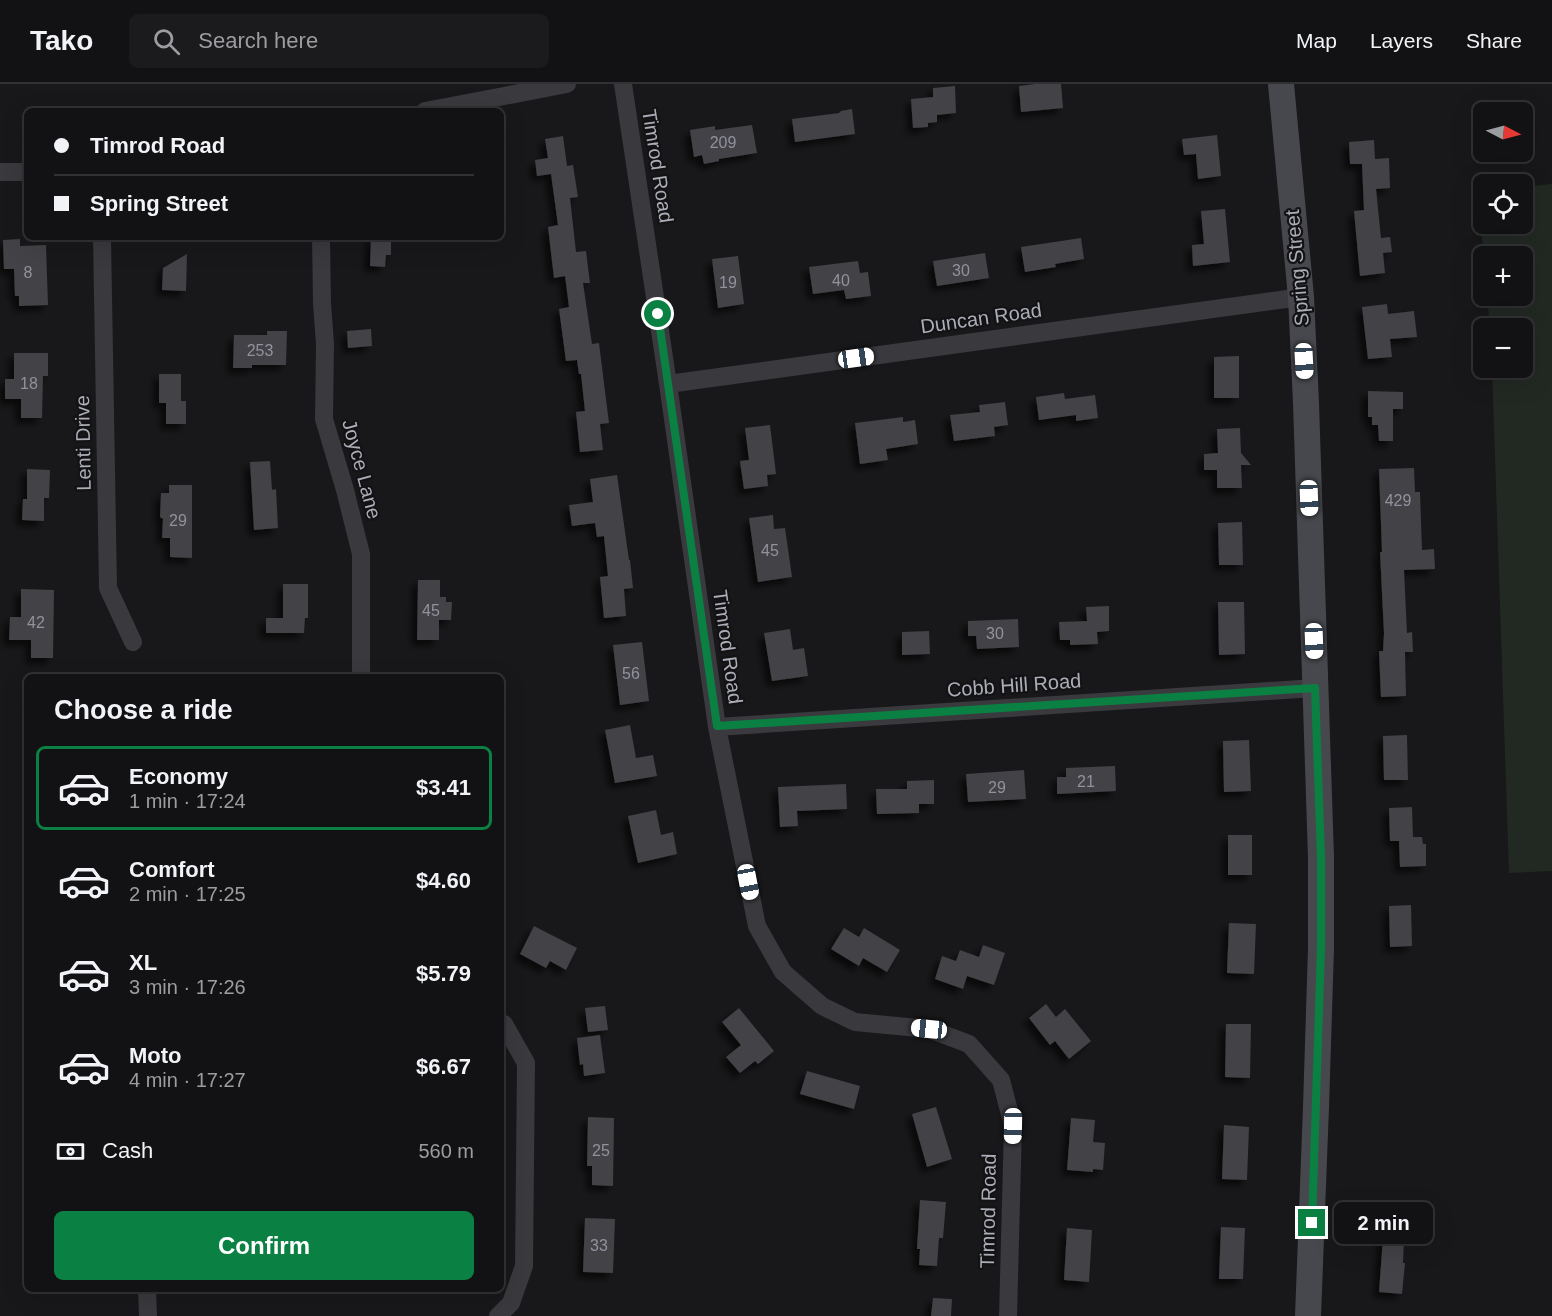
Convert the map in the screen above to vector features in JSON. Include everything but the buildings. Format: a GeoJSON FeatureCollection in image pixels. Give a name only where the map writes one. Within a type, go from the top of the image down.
{"type":"FeatureCollection","features":[{"type":"Feature","properties":{"kind":"street"},"geometry":{"type":"LineString","coordinates":[[441,108],[567,84]]}},
{"type":"Feature","properties":{"kind":"street","name":"Timrod Road"},"geometry":{"type":"LineString","coordinates":[[623,84],[717,726],[757,926],[783,972],[822,1006],[855,1022],[929,1029],[969,1044],[1001,1080],[1013,1126],[1008,1316]]}},
{"type":"Feature","properties":{"kind":"street","name":"Spring Street"},"geometry":{"type":"LineString","coordinates":[[1281,84],[1301,297],[1321,857],[1317,1107],[1308,1316]]}},
{"type":"Feature","properties":{"kind":"street"},"geometry":{"type":"LineString","coordinates":[[0,172],[24,172]]}},
{"type":"Feature","properties":{"kind":"street","name":"Lenti Drive"},"geometry":{"type":"LineString","coordinates":[[102,240],[108,588],[133,642]]}},
{"type":"Feature","properties":{"kind":"street","name":"Joyce Lane"},"geometry":{"type":"LineString","coordinates":[[321,240],[325,344],[324,419],[361,554],[361,674]]}},
{"type":"Feature","properties":{"kind":"street","name":"Duncan Road"},"geometry":{"type":"LineString","coordinates":[[668,384],[1301,297]]}},
{"type":"Feature","properties":{"kind":"street","name":"Cobb Hill Road"},"geometry":{"type":"LineString","coordinates":[[717,726],[1315,688]]}},
{"type":"Feature","properties":{"kind":"street"},"geometry":{"type":"LineString","coordinates":[[498,1316],[511,1303],[524,1266],[526,1063],[504,1024]]}},
{"type":"Feature","properties":{"kind":"street"},"geometry":{"type":"LineString","coordinates":[[147,1292],[148,1316]]}},
{"type":"Feature","properties":{"kind":"shaded area"},"geometry":{"type":"Polygon","coordinates":[[[1552,184],[1552,871],[1509,873],[1492,378],[1533,378],[1533,318],[1489,318],[1488,306],[1533,306],[1533,246],[1483,246],[1482,234],[1533,234],[1533,186],[1552,184]]]}},
{"type":"Feature","properties":{"kind":"route"},"geometry":{"type":"LineString","coordinates":[[658,314],[717,726],[1315,688],[1321,857],[1321,948],[1312,1223]]}}]}
